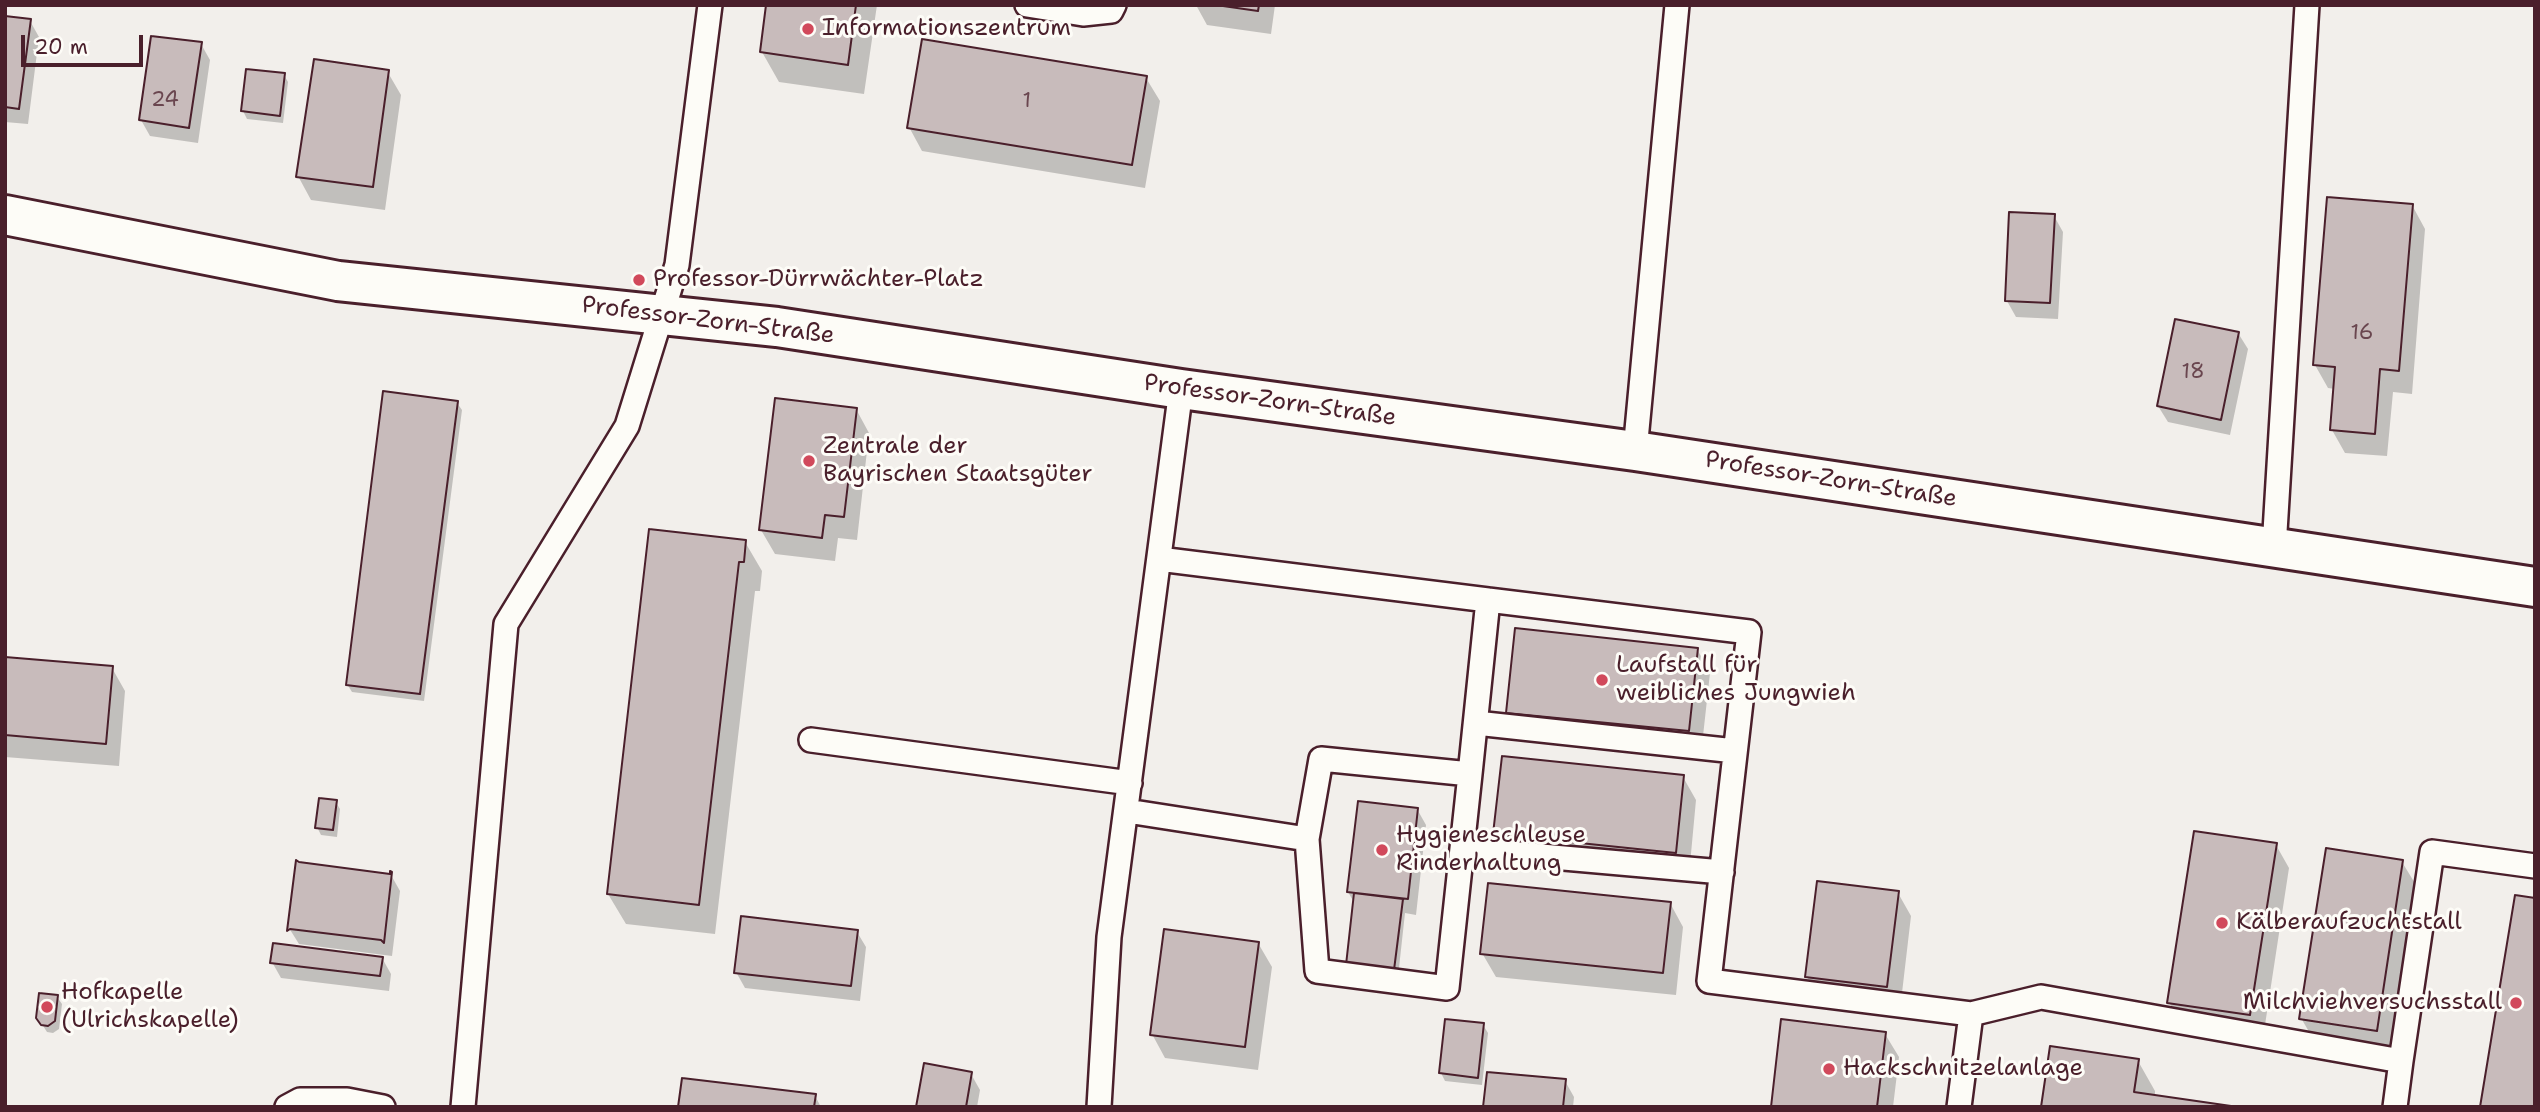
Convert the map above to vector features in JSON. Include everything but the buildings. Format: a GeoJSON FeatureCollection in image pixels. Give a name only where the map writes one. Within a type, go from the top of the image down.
{"type":"FeatureCollection","features":[{"type":"Feature","properties":{"kind":"street","name":"Professor-Zorn-Straße"},"geometry":{"type":"LineString","coordinates":[[5,215],[338,281],[777,327],[1181,389],[1635,451],[2535,587]]}},
{"type":"Feature","properties":{"kind":"lane"},"geometry":{"type":"LineString","coordinates":[[463,1107],[506,624],[627,426],[677,265],[710,5]]}},
{"type":"Feature","properties":{"kind":"lane"},"geometry":{"type":"LineString","coordinates":[[1027,5],[1083,14],[1111,11],[1114,5]]}},
{"type":"Feature","properties":{"kind":"lane"},"geometry":{"type":"LineString","coordinates":[[1635,451],[1677,5]]}},
{"type":"Feature","properties":{"kind":"lane"},"geometry":{"type":"LineString","coordinates":[[2274,548],[2307,5]]}},
{"type":"Feature","properties":{"kind":"lane"},"geometry":{"type":"LineString","coordinates":[[1099,1107],[1109,937],[1181,389]]}},
{"type":"Feature","properties":{"kind":"lane"},"geometry":{"type":"LineString","coordinates":[[1159,559],[1749,632],[1709,981],[1971,1014],[2040,997],[2401,1062]]}},
{"type":"Feature","properties":{"kind":"lane"},"geometry":{"type":"LineString","coordinates":[[1470,774],[1321,759],[1307,839],[1317,971],[1447,988],[1476,723],[1488,600]]}},
{"type":"Feature","properties":{"kind":"lane"},"geometry":{"type":"LineString","coordinates":[[1476,723],[1735,751]]}},
{"type":"Feature","properties":{"kind":"lane"},"geometry":{"type":"LineString","coordinates":[[811,740],[1130,783]]}},
{"type":"Feature","properties":{"kind":"lane"},"geometry":{"type":"LineString","coordinates":[[1127,811],[1307,839]]}},
{"type":"Feature","properties":{"kind":"lane"},"geometry":{"type":"LineString","coordinates":[[1462,849],[1722,872]]}},
{"type":"Feature","properties":{"kind":"lane"},"geometry":{"type":"LineString","coordinates":[[2395,1107],[2432,852],[2535,866]]}},
{"type":"Feature","properties":{"kind":"lane"},"geometry":{"type":"LineString","coordinates":[[1959,1107],[1971,1014]]}},
{"type":"Feature","properties":{"kind":"lane"},"geometry":{"type":"LineString","coordinates":[[287,1107],[300,1101],[335,1100],[383,1107]]}},
{"type":"Feature","properties":{"kind":"place","name":"Informationszentrum"},"geometry":{"type":"Point","coordinates":[808,29]}},
{"type":"Feature","properties":{"kind":"place","name":"Professor-Dürrwächter-Platz"},"geometry":{"type":"Point","coordinates":[639,280]}},
{"type":"Feature","properties":{"kind":"place","name":"Zentrale der Bayrischen Staatsgüter"},"geometry":{"type":"Point","coordinates":[809,461]}},
{"type":"Feature","properties":{"kind":"place","name":"Laufstall für weibliches Jungwieh"},"geometry":{"type":"Point","coordinates":[1602,680]}},
{"type":"Feature","properties":{"kind":"place","name":"Hygieneschleuse Rinderhaltung"},"geometry":{"type":"Point","coordinates":[1382,850]}},
{"type":"Feature","properties":{"kind":"place","name":"Kälberaufzuchtstall"},"geometry":{"type":"Point","coordinates":[2222,923]}},
{"type":"Feature","properties":{"kind":"place","name":"Milchviehversuchsstall"},"geometry":{"type":"Point","coordinates":[2516,1003]}},
{"type":"Feature","properties":{"kind":"place","name":"Hofkapelle (Ulrichskapelle)"},"geometry":{"type":"Point","coordinates":[47,1007]}},
{"type":"Feature","properties":{"kind":"place","name":"Hackschnitzelanlage"},"geometry":{"type":"Point","coordinates":[1829,1069]}}]}
